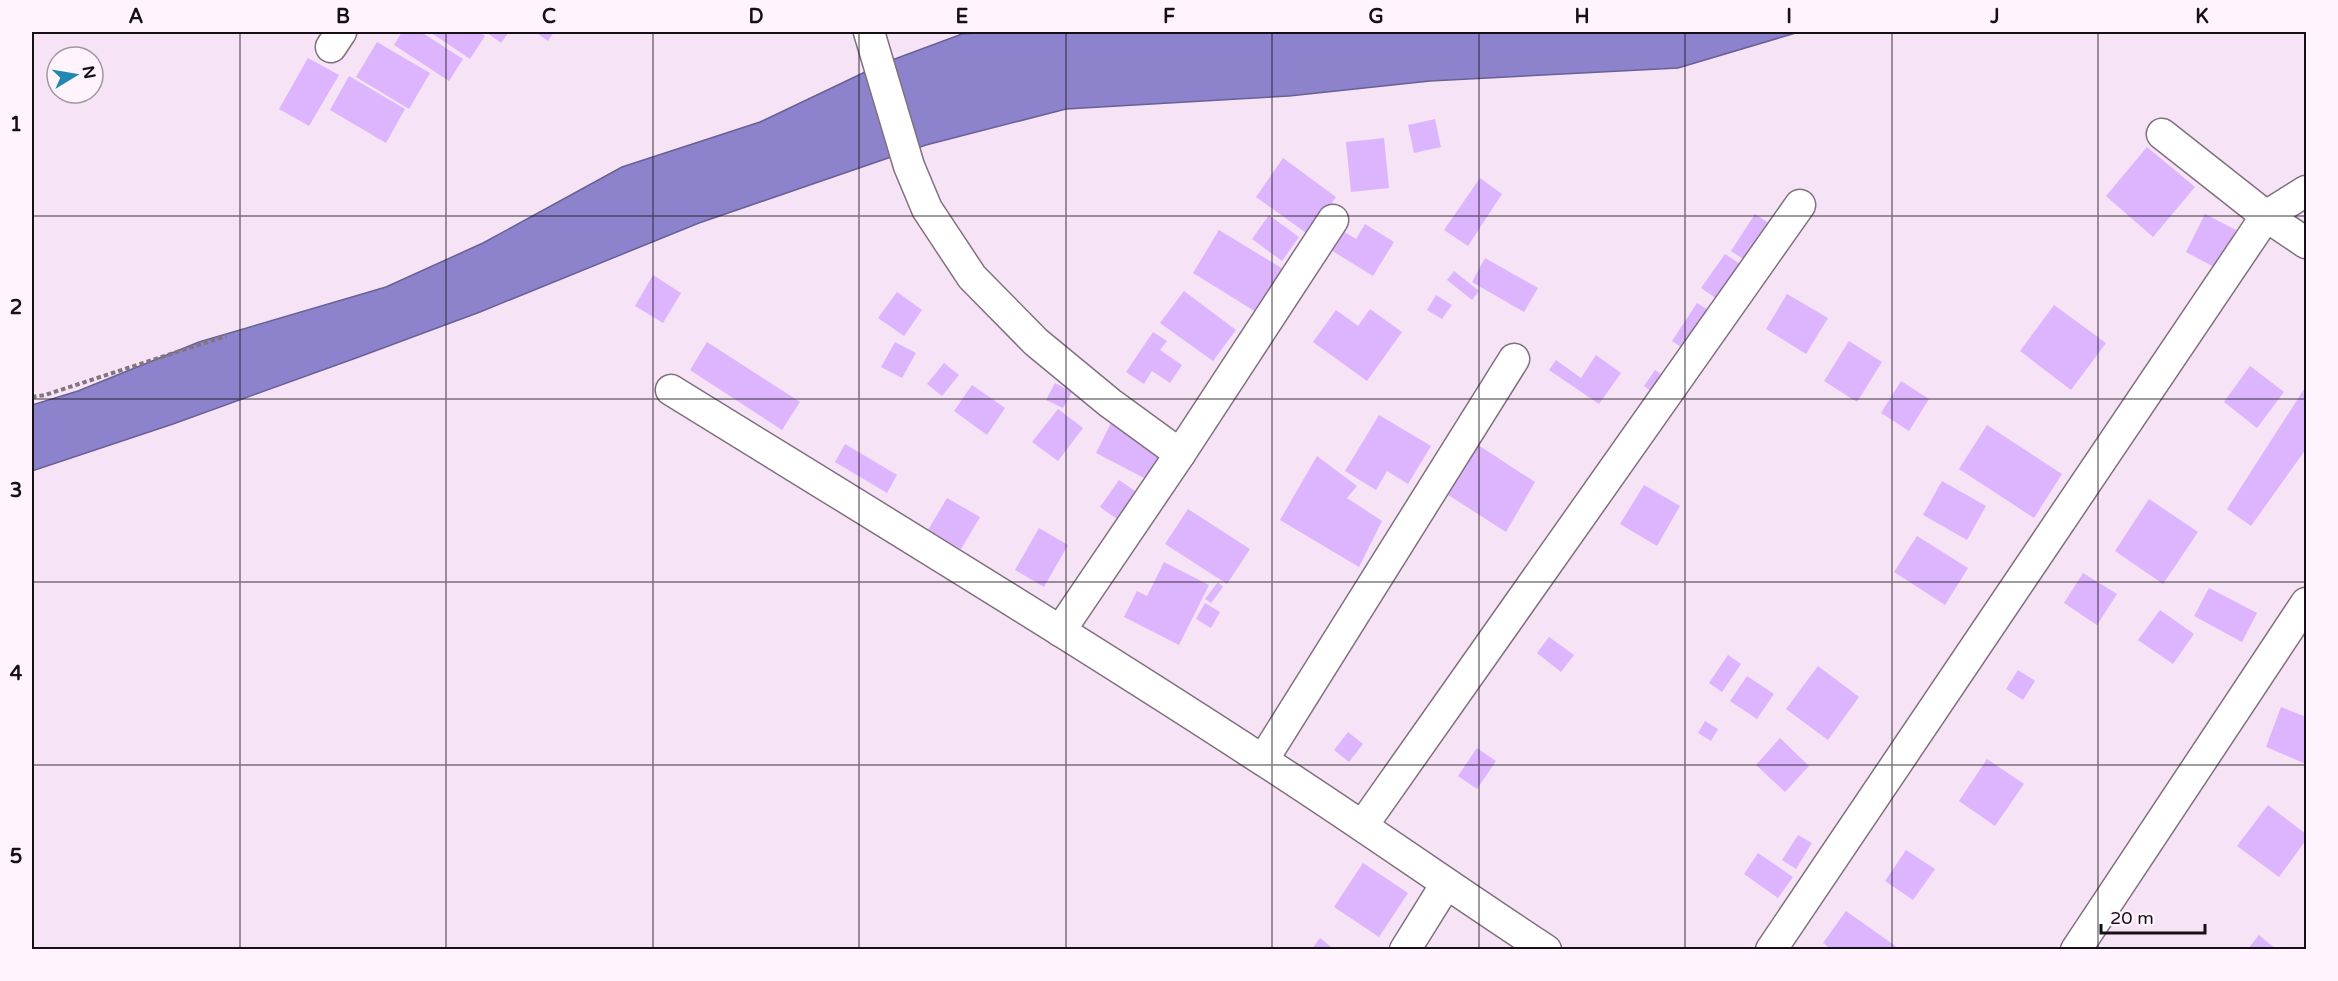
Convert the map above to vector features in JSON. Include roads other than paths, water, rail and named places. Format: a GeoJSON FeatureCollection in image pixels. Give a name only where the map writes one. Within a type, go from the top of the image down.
{"type":"FeatureCollection","features":[{"type":"Feature","properties":{"kind":"street"},"geometry":{"type":"LineString","coordinates":[[869,32],[909,166],[927,209],[972,277],[1036,342],[1110,403],[1180,454]]}},
{"type":"Feature","properties":{"kind":"street"},"geometry":{"type":"LineString","coordinates":[[2162,134],[2266,216],[2307,243]]}},
{"type":"Feature","properties":{"kind":"street"},"geometry":{"type":"LineString","coordinates":[[1771,950],[2266,216],[2307,191]]}},
{"type":"Feature","properties":{"kind":"street"},"geometry":{"type":"LineString","coordinates":[[1363,825],[1800,205]]}},
{"type":"Feature","properties":{"kind":"street"},"geometry":{"type":"LineString","coordinates":[[1060,631],[1180,454],[1333,220]]}},
{"type":"Feature","properties":{"kind":"street"},"geometry":{"type":"LineString","coordinates":[[1263,760],[1514,359]]}},
{"type":"Feature","properties":{"kind":"street"},"geometry":{"type":"LineString","coordinates":[[671,390],[1060,631],[1263,760],[1546,950]]}},
{"type":"Feature","properties":{"kind":"street"},"geometry":{"type":"LineString","coordinates":[[2076,950],[2307,603]]}},
{"type":"Feature","properties":{"kind":"street"},"geometry":{"type":"LineString","coordinates":[[1405,950],[1446,884]]}}]}
